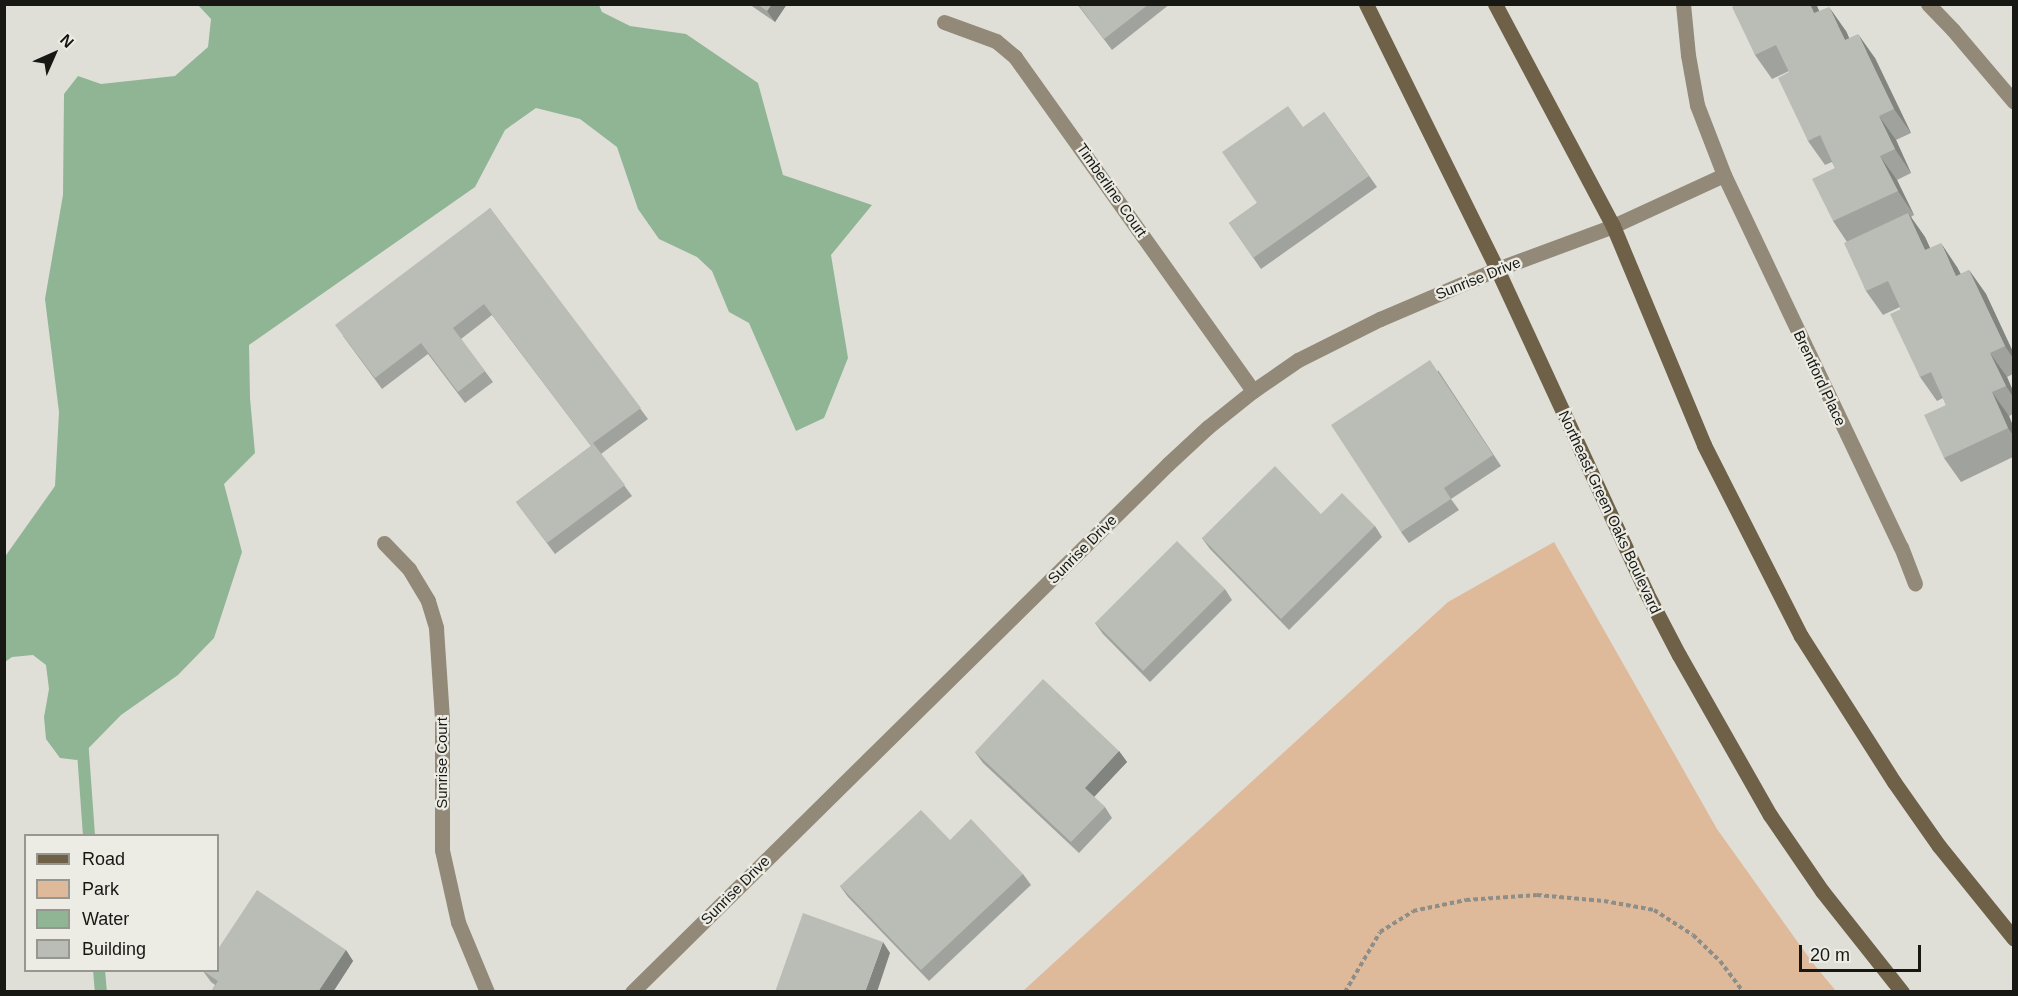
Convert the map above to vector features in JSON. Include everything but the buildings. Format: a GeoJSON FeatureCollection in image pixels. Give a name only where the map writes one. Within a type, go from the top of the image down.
{"type":"FeatureCollection","features":[{"type":"Feature","properties":{"kind":"main road","name":"Northeast Green Oaks Boulevard"},"geometry":{"type":"LineString","coordinates":[[1366,4],[1497,269],[1646,592],[1724,737],[1770,814],[1822,891],[1902,992]]}},
{"type":"Feature","properties":{"kind":"main road"},"geometry":{"type":"LineString","coordinates":[[1495,4],[1613,226],[1704,445],[1801,636],[1894,782],[1939,846],[2013,939]]}},
{"type":"Feature","properties":{"kind":"street","name":"Brentford Place"},"geometry":{"type":"LineString","coordinates":[[1683,4],[1688,55],[1697,105],[1724,175],[1915,583]]}},
{"type":"Feature","properties":{"kind":"street"},"geometry":{"type":"LineString","coordinates":[[1928,4],[1953,30],[2013,102]]}},
{"type":"Feature","properties":{"kind":"street","name":"Timberline Court"},"geometry":{"type":"LineString","coordinates":[[944,22],[996,41],[1015,57],[1253,391]]}},
{"type":"Feature","properties":{"kind":"street"},"geometry":{"type":"LineString","coordinates":[[1613,226],[1724,175]]}},
{"type":"Feature","properties":{"kind":"street","name":"Sunrise Drive"},"geometry":{"type":"LineString","coordinates":[[632,992],[1168,464],[1208,427],[1253,391],[1298,360],[1339,338],[1497,269],[1613,226]]}},
{"type":"Feature","properties":{"kind":"street","name":"Sunrise Court"},"geometry":{"type":"LineString","coordinates":[[384,543],[409,569],[428,601],[436,628],[442,718],[442,850],[458,922],[487,992]]}},
{"type":"Feature","properties":{"kind":"path"},"geometry":{"type":"LineString","coordinates":[[1345,992],[1380,933],[1413,911],[1466,900],[1537,895],[1605,901],[1654,910],[1693,935],[1720,961],[1743,992]]}},
{"type":"Feature","properties":{"kind":"green space"},"geometry":{"type":"Polygon","coordinates":[[[1554,542],[1717,829],[1812,962],[1836,991],[1023,991],[1448,602],[1554,542]]]}},
{"type":"Feature","properties":{"kind":"water"},"geometry":{"type":"Polygon","coordinates":[[[198,5],[599,5],[602,12],[630,26],[686,34],[758,83],[783,175],[872,205],[831,255],[848,358],[824,418],[796,431],[749,323],[729,312],[712,271],[697,257],[659,239],[638,209],[617,147],[580,119],[536,108],[505,130],[475,187],[249,345],[250,398],[255,453],[224,484],[242,552],[214,638],[178,675],[121,715],[77,760],[60,758],[46,739],[44,717],[49,689],[46,665],[33,655],[12,657],[5,662],[4,558],[55,486],[59,412],[45,299],[63,195],[64,94],[78,76],[101,84],[175,76],[208,47],[211,19],[198,5]]]}},
{"type":"Feature","properties":{"kind":"waterway"},"geometry":{"type":"LineString","coordinates":[[82,738],[89,834]]}},
{"type":"Feature","properties":{"kind":"waterway"},"geometry":{"type":"LineString","coordinates":[[99,972],[101,992]]}}]}
